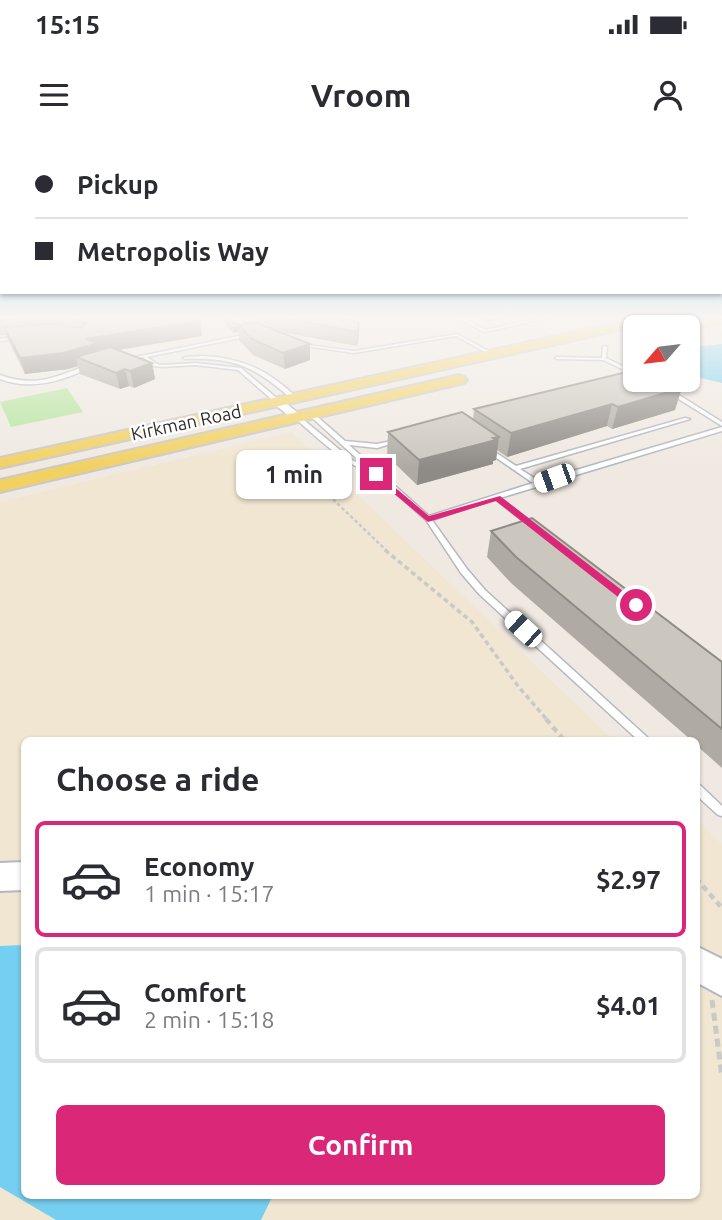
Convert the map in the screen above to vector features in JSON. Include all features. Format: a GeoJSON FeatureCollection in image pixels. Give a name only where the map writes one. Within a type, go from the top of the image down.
{"type":"FeatureCollection","features":[{"type":"Feature","properties":{"kind":"main road","name":"Kirkman Road"},"geometry":{"type":"LineString","coordinates":[[0,486],[443,367]]}},
{"type":"Feature","properties":{"kind":"main road","name":"Kirkman Road"},"geometry":{"type":"LineString","coordinates":[[0,463],[477,376]]}},
{"type":"Feature","properties":{"kind":"street"},"geometry":{"type":"LineString","coordinates":[[0,877],[21,876]]}},
{"type":"Feature","properties":{"kind":"lane"},"geometry":{"type":"LineString","coordinates":[[0,377],[21,384],[38,383],[87,367]]}},
{"type":"Feature","properties":{"kind":"lane"},"geometry":{"type":"LineString","coordinates":[[225,367],[245,373],[342,442],[360,458],[428,519],[482,592],[641,737]]}},
{"type":"Feature","properties":{"kind":"lane"},"geometry":{"type":"LineString","coordinates":[[255,367],[261,369],[295,408],[350,461],[376,474]]}},
{"type":"Feature","properties":{"kind":"lane"},"geometry":{"type":"LineString","coordinates":[[245,373],[261,369]]}},
{"type":"Feature","properties":{"kind":"lane"},"geometry":{"type":"LineString","coordinates":[[670,392],[722,426]]}},
{"type":"Feature","properties":{"kind":"lane"},"geometry":{"type":"LineString","coordinates":[[515,468],[687,419]]}},
{"type":"Feature","properties":{"kind":"lane"},"geometry":{"type":"LineString","coordinates":[[428,519],[722,426]]}},
{"type":"Feature","properties":{"kind":"lane"},"geometry":{"type":"LineString","coordinates":[[342,442],[377,446],[401,440]]}},
{"type":"Feature","properties":{"kind":"lane"},"geometry":{"type":"LineString","coordinates":[[360,458],[377,446]]}},
{"type":"Feature","properties":{"kind":"lane"},"geometry":{"type":"LineString","coordinates":[[485,447],[538,484]]}},
{"type":"Feature","properties":{"kind":"lane"},"geometry":{"type":"LineString","coordinates":[[497,498],[538,530]]}},
{"type":"Feature","properties":{"kind":"lane"},"geometry":{"type":"LineString","coordinates":[[700,792],[722,812]]}},
{"type":"Feature","properties":{"kind":"path"},"geometry":{"type":"LineString","coordinates":[[294,462],[389,552],[472,622],[518,686],[561,737]]}},
{"type":"Feature","properties":{"kind":"path"},"geometry":{"type":"LineString","coordinates":[[700,883],[722,908]]}},
{"type":"Feature","properties":{"kind":"path"},"geometry":{"type":"LineString","coordinates":[[711,977],[722,1077]]}},
{"type":"Feature","properties":{"kind":"shaded area"},"geometry":{"type":"Polygon","coordinates":[[[292,432],[610,737],[21,737],[21,1199],[700,1199],[700,823],[722,845],[722,1220],[0,1220],[0,502],[292,432]]]}},
{"type":"Feature","properties":{"kind":"green space"},"geometry":{"type":"Polygon","coordinates":[[[67,388],[83,412],[11,427],[0,402],[67,388]]]}},
{"type":"Feature","properties":{"kind":"water"},"geometry":{"type":"Polygon","coordinates":[[[700,367],[722,367],[722,383],[700,378],[700,367]]]}},
{"type":"Feature","properties":{"kind":"water"},"geometry":{"type":"Polygon","coordinates":[[[21,945],[21,1199],[271,1199],[261,1220],[56,1220],[0,1187],[0,946],[21,945]]]}},
{"type":"Feature","properties":{"kind":"building"},"geometry":{"type":"Polygon","coordinates":[[[102,367],[140,367],[130,371],[125,369],[116,373],[102,367]]]}},
{"type":"Feature","properties":{"kind":"building"},"geometry":{"type":"Polygon","coordinates":[[[623,373],[623,392],[669,392],[618,407],[612,404],[511,433],[474,409],[623,373]]]}},
{"type":"Feature","properties":{"kind":"building"},"geometry":{"type":"Polygon","coordinates":[[[462,412],[499,437],[419,460],[388,432],[462,412]]]}},
{"type":"Feature","properties":{"kind":"building"},"geometry":{"type":"Polygon","coordinates":[[[532,518],[722,662],[722,729],[516,557],[491,531],[532,518]]]}},
{"type":"Feature","properties":{"kind":"route"},"geometry":{"type":"LineString","coordinates":[[376,474],[428,519],[497,498],[636,605]]}}]}
